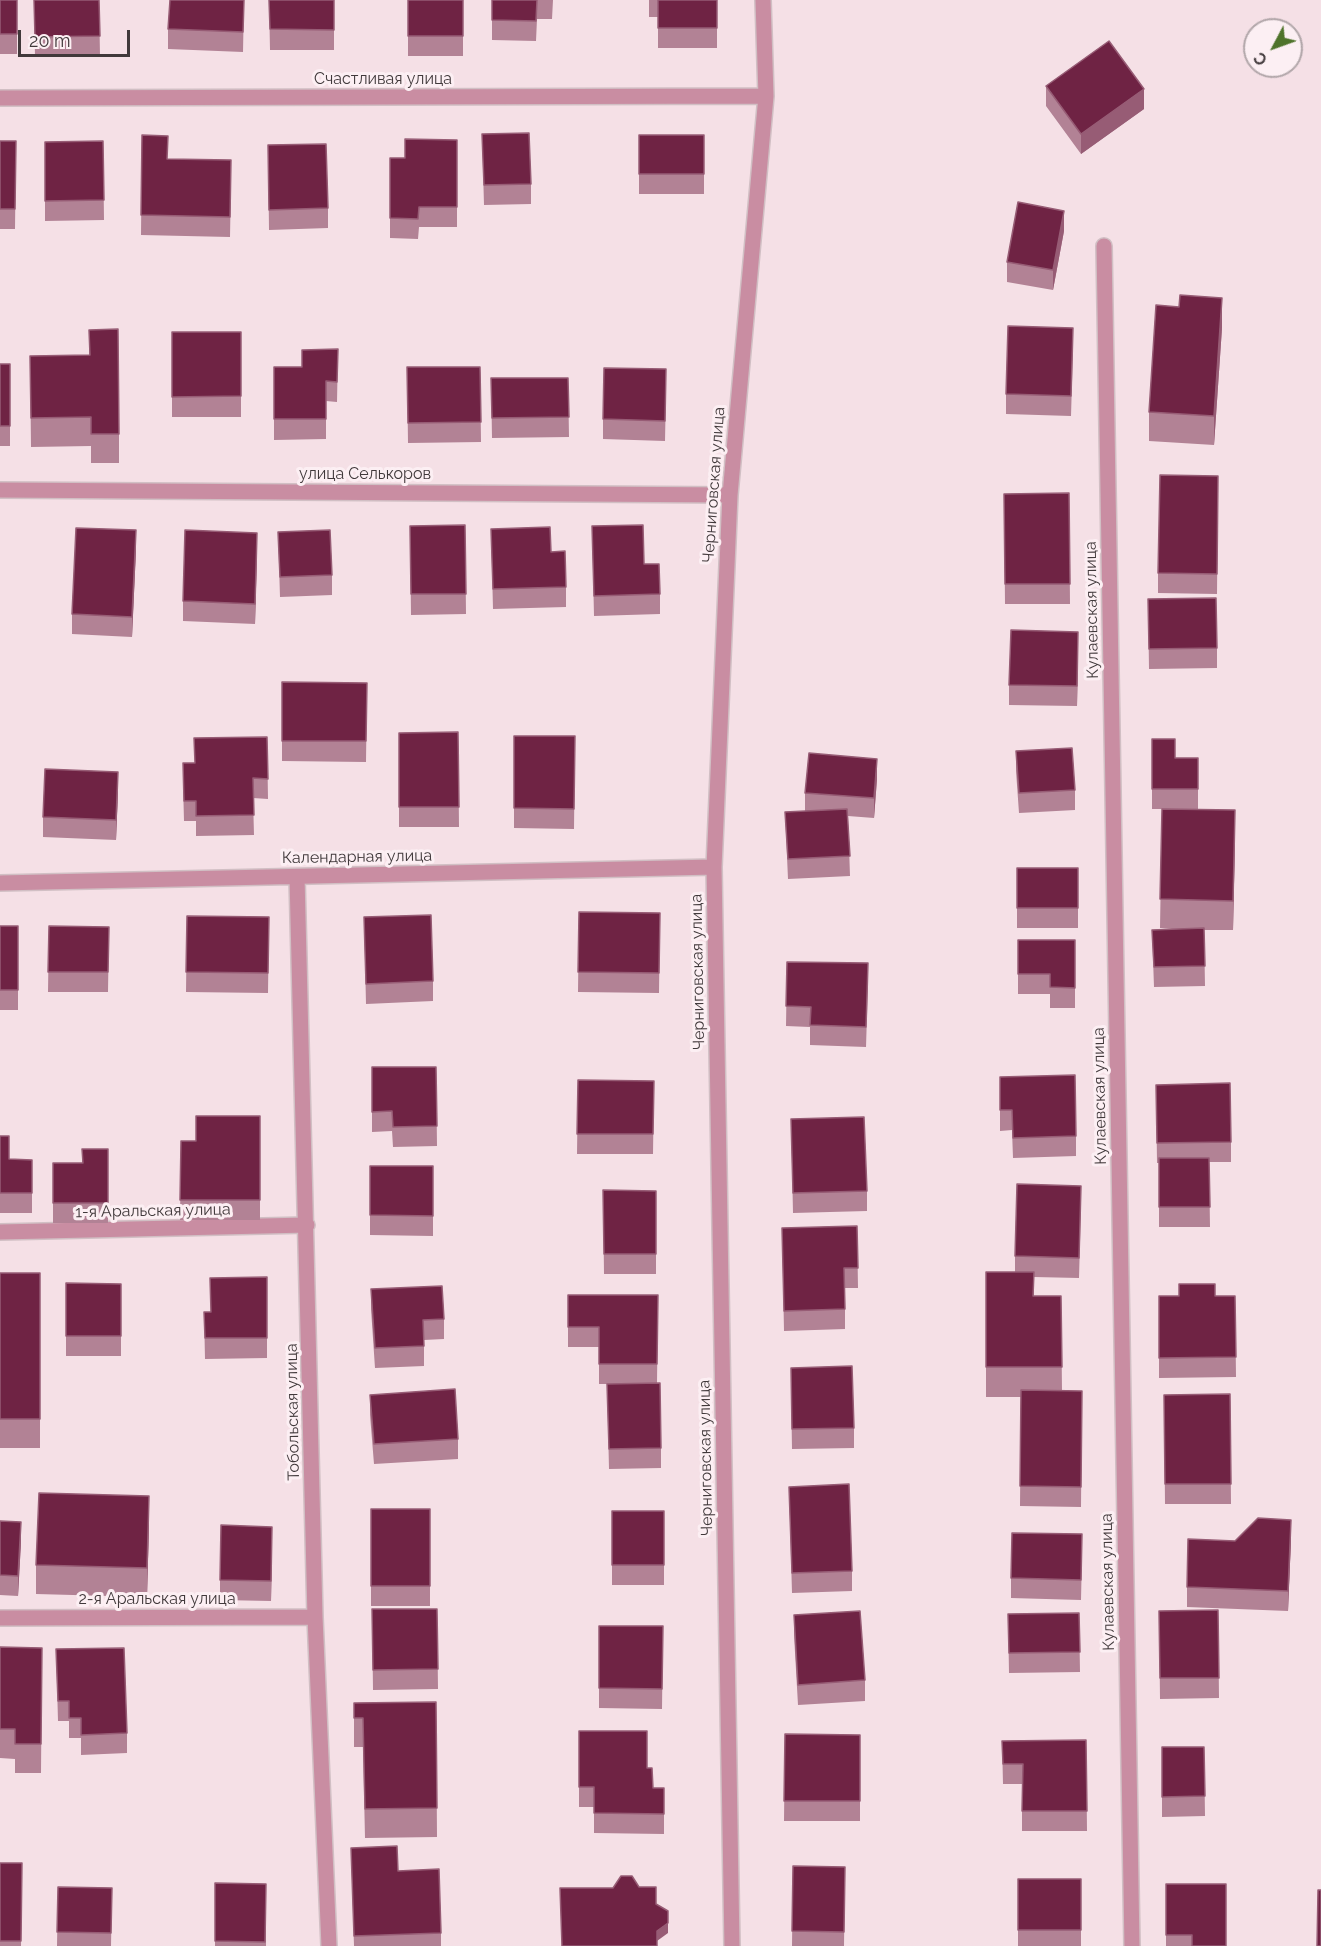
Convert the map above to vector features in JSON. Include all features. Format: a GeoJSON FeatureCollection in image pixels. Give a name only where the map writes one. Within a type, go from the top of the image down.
{"type":"FeatureCollection","features":[{"type":"Feature","properties":{"kind":"street","name":"Черниговская улица"},"geometry":{"type":"LineString","coordinates":[[732,1946],[714,867],[730,495],[766,96],[763,0]]}},
{"type":"Feature","properties":{"kind":"street","name":"Счастливая улица"},"geometry":{"type":"LineString","coordinates":[[0,98],[766,96]]}},
{"type":"Feature","properties":{"kind":"street","name":"Кулаевская улица"},"geometry":{"type":"LineString","coordinates":[[1104,246],[1132,1946]]}},
{"type":"Feature","properties":{"kind":"street","name":"улица Селькоров"},"geometry":{"type":"LineString","coordinates":[[0,490],[730,495]]}},
{"type":"Feature","properties":{"kind":"street","name":"Календарная улица"},"geometry":{"type":"LineString","coordinates":[[0,883],[714,867]]}},
{"type":"Feature","properties":{"kind":"street","name":"Тобольская улица"},"geometry":{"type":"LineString","coordinates":[[297,877],[315,1617],[329,1946]]}},
{"type":"Feature","properties":{"kind":"street","name":"1-я Аральская улица"},"geometry":{"type":"LineString","coordinates":[[0,1232],[307,1225]]}},
{"type":"Feature","properties":{"kind":"street","name":"2-я Аральская улица"},"geometry":{"type":"LineString","coordinates":[[0,1618],[315,1617]]}},
{"type":"Feature","properties":{"kind":"building"},"geometry":{"type":"Polygon","coordinates":[[[0,0],[17,0],[17,34],[0,34],[0,0]]]}},
{"type":"Feature","properties":{"kind":"building"},"geometry":{"type":"Polygon","coordinates":[[[34,0],[99,0],[100,36],[35,37],[34,0]]]}},
{"type":"Feature","properties":{"kind":"building"},"geometry":{"type":"Polygon","coordinates":[[[170,0],[244,0],[243,32],[168,29],[170,0]]]}},
{"type":"Feature","properties":{"kind":"building"},"geometry":{"type":"Polygon","coordinates":[[[269,0],[334,0],[334,30],[270,29],[269,0]]]}},
{"type":"Feature","properties":{"kind":"building"},"geometry":{"type":"Polygon","coordinates":[[[408,0],[463,0],[463,36],[408,36],[408,0]]]}},
{"type":"Feature","properties":{"kind":"building"},"geometry":{"type":"Polygon","coordinates":[[[492,0],[537,0],[536,21],[492,20],[492,0]]]}},
{"type":"Feature","properties":{"kind":"building"},"geometry":{"type":"Polygon","coordinates":[[[658,0],[717,0],[717,28],[658,28],[658,0]]]}},
{"type":"Feature","properties":{"kind":"building"},"geometry":{"type":"Polygon","coordinates":[[[1109,41],[1144,89],[1081,134],[1046,86],[1109,41]]]}},
{"type":"Feature","properties":{"kind":"building"},"geometry":{"type":"Polygon","coordinates":[[[529,133],[531,184],[484,185],[482,134],[529,133]]]}},
{"type":"Feature","properties":{"kind":"building"},"geometry":{"type":"Polygon","coordinates":[[[142,135],[168,136],[167,159],[231,160],[230,217],[141,215],[142,135]]]}},
{"type":"Feature","properties":{"kind":"building"},"geometry":{"type":"Polygon","coordinates":[[[639,135],[704,135],[704,174],[639,174],[639,135]]]}},
{"type":"Feature","properties":{"kind":"building"},"geometry":{"type":"Polygon","coordinates":[[[405,139],[457,140],[457,207],[419,207],[418,219],[390,218],[390,158],[405,158],[405,139]]]}},
{"type":"Feature","properties":{"kind":"building"},"geometry":{"type":"Polygon","coordinates":[[[0,141],[16,141],[15,209],[0,209],[0,141]]]}},
{"type":"Feature","properties":{"kind":"building"},"geometry":{"type":"Polygon","coordinates":[[[103,141],[104,200],[45,201],[45,142],[103,141]]]}},
{"type":"Feature","properties":{"kind":"building"},"geometry":{"type":"Polygon","coordinates":[[[326,144],[328,208],[269,210],[268,145],[326,144]]]}},
{"type":"Feature","properties":{"kind":"building"},"geometry":{"type":"Polygon","coordinates":[[[1018,202],[1064,211],[1053,270],[1007,262],[1018,202]]]}},
{"type":"Feature","properties":{"kind":"building"},"geometry":{"type":"Polygon","coordinates":[[[1180,295],[1222,298],[1214,416],[1149,412],[1156,305],[1179,307],[1180,295]]]}},
{"type":"Feature","properties":{"kind":"building"},"geometry":{"type":"Polygon","coordinates":[[[1008,326],[1073,328],[1071,396],[1006,394],[1008,326]]]}},
{"type":"Feature","properties":{"kind":"building"},"geometry":{"type":"Polygon","coordinates":[[[118,329],[119,434],[91,434],[91,417],[31,418],[30,356],[90,355],[89,330],[118,329]]]}},
{"type":"Feature","properties":{"kind":"building"},"geometry":{"type":"Polygon","coordinates":[[[172,332],[241,332],[241,396],[172,397],[172,332]]]}},
{"type":"Feature","properties":{"kind":"building"},"geometry":{"type":"Polygon","coordinates":[[[338,349],[337,382],[326,381],[326,419],[274,419],[274,367],[302,367],[302,350],[338,349]]]}},
{"type":"Feature","properties":{"kind":"building"},"geometry":{"type":"Polygon","coordinates":[[[0,364],[10,364],[10,426],[0,426],[0,364]]]}},
{"type":"Feature","properties":{"kind":"building"},"geometry":{"type":"Polygon","coordinates":[[[407,367],[480,367],[481,422],[408,423],[407,367]]]}},
{"type":"Feature","properties":{"kind":"building"},"geometry":{"type":"Polygon","coordinates":[[[604,368],[666,369],[665,421],[603,419],[604,368]]]}},
{"type":"Feature","properties":{"kind":"building"},"geometry":{"type":"Polygon","coordinates":[[[491,378],[568,378],[569,417],[492,418],[491,378]]]}},
{"type":"Feature","properties":{"kind":"building"},"geometry":{"type":"Polygon","coordinates":[[[1160,475],[1218,476],[1217,574],[1158,573],[1160,475]]]}},
{"type":"Feature","properties":{"kind":"building"},"geometry":{"type":"Polygon","coordinates":[[[1069,493],[1070,584],[1005,584],[1004,494],[1069,493]]]}},
{"type":"Feature","properties":{"kind":"building"},"geometry":{"type":"Polygon","coordinates":[[[465,525],[466,594],[411,594],[410,526],[465,525]]]}},
{"type":"Feature","properties":{"kind":"building"},"geometry":{"type":"Polygon","coordinates":[[[643,525],[644,564],[659,564],[660,594],[594,596],[592,526],[643,525]]]}},
{"type":"Feature","properties":{"kind":"building"},"geometry":{"type":"Polygon","coordinates":[[[550,527],[551,552],[565,551],[566,587],[493,589],[491,529],[550,527]]]}},
{"type":"Feature","properties":{"kind":"building"},"geometry":{"type":"Polygon","coordinates":[[[76,528],[136,530],[132,617],[72,614],[76,528]]]}},
{"type":"Feature","properties":{"kind":"building"},"geometry":{"type":"Polygon","coordinates":[[[185,530],[257,533],[255,604],[183,601],[185,530]]]}},
{"type":"Feature","properties":{"kind":"building"},"geometry":{"type":"Polygon","coordinates":[[[330,530],[332,575],[280,577],[278,532],[330,530]]]}},
{"type":"Feature","properties":{"kind":"building"},"geometry":{"type":"Polygon","coordinates":[[[1216,598],[1217,648],[1149,649],[1148,599],[1216,598]]]}},
{"type":"Feature","properties":{"kind":"building"},"geometry":{"type":"Polygon","coordinates":[[[1011,630],[1078,632],[1077,686],[1009,685],[1011,630]]]}},
{"type":"Feature","properties":{"kind":"building"},"geometry":{"type":"Polygon","coordinates":[[[282,682],[367,683],[366,741],[282,741],[282,682]]]}},
{"type":"Feature","properties":{"kind":"building"},"geometry":{"type":"Polygon","coordinates":[[[458,732],[459,807],[399,807],[399,733],[458,732]]]}},
{"type":"Feature","properties":{"kind":"building"},"geometry":{"type":"Polygon","coordinates":[[[514,736],[575,736],[574,809],[514,808],[514,736]]]}},
{"type":"Feature","properties":{"kind":"building"},"geometry":{"type":"Polygon","coordinates":[[[267,737],[268,779],[253,778],[254,815],[196,816],[196,801],[184,801],[183,763],[195,763],[194,738],[267,737]]]}},
{"type":"Feature","properties":{"kind":"building"},"geometry":{"type":"Polygon","coordinates":[[[1152,739],[1175,739],[1175,758],[1198,758],[1198,789],[1152,789],[1152,739]]]}},
{"type":"Feature","properties":{"kind":"building"},"geometry":{"type":"Polygon","coordinates":[[[1072,748],[1075,790],[1019,793],[1016,751],[1072,748]]]}},
{"type":"Feature","properties":{"kind":"building"},"geometry":{"type":"Polygon","coordinates":[[[809,753],[877,759],[874,798],[805,793],[809,753]]]}},
{"type":"Feature","properties":{"kind":"building"},"geometry":{"type":"Polygon","coordinates":[[[45,769],[118,772],[116,820],[43,817],[45,769]]]}},
{"type":"Feature","properties":{"kind":"building"},"geometry":{"type":"Polygon","coordinates":[[[847,809],[850,856],[788,859],[785,812],[847,809]]]}},
{"type":"Feature","properties":{"kind":"building"},"geometry":{"type":"Polygon","coordinates":[[[1162,809],[1235,810],[1233,901],[1160,899],[1162,809]]]}},
{"type":"Feature","properties":{"kind":"building"},"geometry":{"type":"Polygon","coordinates":[[[1017,868],[1078,868],[1078,908],[1017,908],[1017,868]]]}},
{"type":"Feature","properties":{"kind":"building"},"geometry":{"type":"Polygon","coordinates":[[[579,912],[660,913],[659,973],[578,972],[579,912]]]}},
{"type":"Feature","properties":{"kind":"building"},"geometry":{"type":"Polygon","coordinates":[[[431,915],[433,981],[366,984],[364,917],[431,915]]]}},
{"type":"Feature","properties":{"kind":"building"},"geometry":{"type":"Polygon","coordinates":[[[187,916],[269,917],[268,973],[186,972],[187,916]]]}},
{"type":"Feature","properties":{"kind":"building"},"geometry":{"type":"Polygon","coordinates":[[[0,926],[18,926],[18,990],[0,990],[0,926]]]}},
{"type":"Feature","properties":{"kind":"building"},"geometry":{"type":"Polygon","coordinates":[[[49,926],[109,927],[108,972],[48,972],[49,926]]]}},
{"type":"Feature","properties":{"kind":"building"},"geometry":{"type":"Polygon","coordinates":[[[1204,928],[1205,966],[1154,967],[1152,930],[1204,928]]]}},
{"type":"Feature","properties":{"kind":"building"},"geometry":{"type":"Polygon","coordinates":[[[1018,940],[1075,940],[1075,988],[1050,987],[1050,974],[1018,974],[1018,940]]]}},
{"type":"Feature","properties":{"kind":"building"},"geometry":{"type":"Polygon","coordinates":[[[787,962],[868,963],[866,1027],[810,1025],[811,1007],[786,1006],[787,962]]]}},
{"type":"Feature","properties":{"kind":"building"},"geometry":{"type":"Polygon","coordinates":[[[372,1067],[436,1067],[437,1126],[393,1127],[392,1111],[372,1112],[372,1067]]]}},
{"type":"Feature","properties":{"kind":"building"},"geometry":{"type":"Polygon","coordinates":[[[1075,1075],[1076,1136],[1013,1138],[1012,1110],[1000,1110],[1000,1077],[1075,1075]]]}},
{"type":"Feature","properties":{"kind":"building"},"geometry":{"type":"Polygon","coordinates":[[[578,1080],[654,1081],[653,1134],[577,1134],[578,1080]]]}},
{"type":"Feature","properties":{"kind":"building"},"geometry":{"type":"Polygon","coordinates":[[[1230,1083],[1231,1142],[1157,1143],[1156,1085],[1230,1083]]]}},
{"type":"Feature","properties":{"kind":"building"},"geometry":{"type":"Polygon","coordinates":[[[196,1116],[260,1116],[260,1200],[180,1200],[181,1141],[196,1141],[196,1116]]]}},
{"type":"Feature","properties":{"kind":"building"},"geometry":{"type":"Polygon","coordinates":[[[864,1117],[867,1191],[793,1193],[791,1119],[864,1117]]]}},
{"type":"Feature","properties":{"kind":"building"},"geometry":{"type":"Polygon","coordinates":[[[0,1136],[9,1136],[9,1159],[32,1160],[32,1193],[0,1193],[0,1136]]]}},
{"type":"Feature","properties":{"kind":"building"},"geometry":{"type":"Polygon","coordinates":[[[82,1149],[108,1149],[108,1203],[53,1203],[53,1163],[83,1163],[82,1149]]]}},
{"type":"Feature","properties":{"kind":"building"},"geometry":{"type":"Polygon","coordinates":[[[1159,1158],[1209,1158],[1210,1207],[1159,1207],[1159,1158]]]}},
{"type":"Feature","properties":{"kind":"building"},"geometry":{"type":"Polygon","coordinates":[[[370,1166],[433,1166],[433,1216],[370,1215],[370,1166]]]}},
{"type":"Feature","properties":{"kind":"building"},"geometry":{"type":"Polygon","coordinates":[[[1017,1184],[1081,1186],[1079,1258],[1015,1256],[1017,1184]]]}},
{"type":"Feature","properties":{"kind":"building"},"geometry":{"type":"Polygon","coordinates":[[[603,1190],[656,1191],[656,1254],[604,1254],[603,1190]]]}},
{"type":"Feature","properties":{"kind":"building"},"geometry":{"type":"Polygon","coordinates":[[[857,1226],[858,1268],[844,1268],[845,1309],[784,1311],[782,1228],[857,1226]]]}},
{"type":"Feature","properties":{"kind":"building"},"geometry":{"type":"Polygon","coordinates":[[[986,1272],[1034,1272],[1033,1296],[1061,1296],[1062,1367],[986,1367],[986,1272]]]}},
{"type":"Feature","properties":{"kind":"building"},"geometry":{"type":"Polygon","coordinates":[[[0,1273],[40,1273],[40,1419],[0,1419],[0,1273]]]}},
{"type":"Feature","properties":{"kind":"building"},"geometry":{"type":"Polygon","coordinates":[[[267,1277],[267,1338],[205,1338],[204,1312],[211,1312],[210,1278],[267,1277]]]}},
{"type":"Feature","properties":{"kind":"building"},"geometry":{"type":"Polygon","coordinates":[[[66,1283],[121,1284],[121,1336],[66,1336],[66,1283]]]}},
{"type":"Feature","properties":{"kind":"building"},"geometry":{"type":"Polygon","coordinates":[[[1179,1284],[1215,1284],[1215,1296],[1235,1296],[1236,1357],[1159,1358],[1159,1296],[1179,1296],[1179,1284]]]}},
{"type":"Feature","properties":{"kind":"building"},"geometry":{"type":"Polygon","coordinates":[[[442,1286],[444,1319],[423,1320],[424,1346],[375,1348],[371,1289],[442,1286]]]}},
{"type":"Feature","properties":{"kind":"building"},"geometry":{"type":"Polygon","coordinates":[[[568,1295],[658,1295],[657,1364],[599,1364],[599,1327],[568,1327],[568,1295]]]}},
{"type":"Feature","properties":{"kind":"building"},"geometry":{"type":"Polygon","coordinates":[[[852,1366],[854,1428],[792,1429],[791,1368],[852,1366]]]}},
{"type":"Feature","properties":{"kind":"building"},"geometry":{"type":"Polygon","coordinates":[[[660,1383],[661,1448],[609,1449],[607,1384],[660,1383]]]}},
{"type":"Feature","properties":{"kind":"building"},"geometry":{"type":"Polygon","coordinates":[[[455,1389],[458,1439],[374,1444],[370,1395],[455,1389]]]}},
{"type":"Feature","properties":{"kind":"building"},"geometry":{"type":"Polygon","coordinates":[[[1021,1390],[1082,1391],[1081,1487],[1020,1486],[1021,1390]]]}},
{"type":"Feature","properties":{"kind":"building"},"geometry":{"type":"Polygon","coordinates":[[[1230,1394],[1231,1484],[1165,1484],[1164,1395],[1230,1394]]]}},
{"type":"Feature","properties":{"kind":"building"},"geometry":{"type":"Polygon","coordinates":[[[849,1484],[852,1571],[792,1573],[789,1487],[849,1484]]]}},
{"type":"Feature","properties":{"kind":"building"},"geometry":{"type":"Polygon","coordinates":[[[39,1493],[149,1496],[147,1568],[36,1565],[39,1493]]]}},
{"type":"Feature","properties":{"kind":"building"},"geometry":{"type":"Polygon","coordinates":[[[371,1509],[430,1509],[430,1586],[371,1586],[371,1509]]]}},
{"type":"Feature","properties":{"kind":"building"},"geometry":{"type":"Polygon","coordinates":[[[612,1511],[664,1511],[664,1565],[612,1565],[612,1511]]]}},
{"type":"Feature","properties":{"kind":"building"},"geometry":{"type":"Polygon","coordinates":[[[1258,1518],[1291,1520],[1288,1591],[1187,1587],[1188,1539],[1235,1541],[1258,1518]]]}},
{"type":"Feature","properties":{"kind":"building"},"geometry":{"type":"Polygon","coordinates":[[[0,1521],[21,1522],[18,1576],[0,1575],[0,1521]]]}},
{"type":"Feature","properties":{"kind":"building"},"geometry":{"type":"Polygon","coordinates":[[[221,1525],[272,1527],[271,1581],[220,1580],[221,1525]]]}},
{"type":"Feature","properties":{"kind":"building"},"geometry":{"type":"Polygon","coordinates":[[[1012,1533],[1082,1534],[1081,1580],[1011,1578],[1012,1533]]]}},
{"type":"Feature","properties":{"kind":"building"},"geometry":{"type":"Polygon","coordinates":[[[372,1609],[437,1609],[438,1669],[373,1670],[372,1609]]]}},
{"type":"Feature","properties":{"kind":"building"},"geometry":{"type":"Polygon","coordinates":[[[1218,1610],[1219,1678],[1160,1678],[1159,1611],[1218,1610]]]}},
{"type":"Feature","properties":{"kind":"building"},"geometry":{"type":"Polygon","coordinates":[[[860,1611],[865,1680],[798,1685],[794,1615],[860,1611]]]}},
{"type":"Feature","properties":{"kind":"building"},"geometry":{"type":"Polygon","coordinates":[[[1079,1613],[1080,1652],[1009,1653],[1008,1614],[1079,1613]]]}},
{"type":"Feature","properties":{"kind":"building"},"geometry":{"type":"Polygon","coordinates":[[[599,1626],[663,1626],[662,1689],[599,1688],[599,1626]]]}},
{"type":"Feature","properties":{"kind":"building"},"geometry":{"type":"Polygon","coordinates":[[[0,1647],[42,1648],[41,1744],[15,1744],[15,1729],[0,1729],[0,1647]]]}},
{"type":"Feature","properties":{"kind":"building"},"geometry":{"type":"Polygon","coordinates":[[[124,1648],[127,1733],[81,1735],[81,1718],[69,1718],[69,1701],[58,1701],[56,1649],[124,1648]]]}},
{"type":"Feature","properties":{"kind":"building"},"geometry":{"type":"Polygon","coordinates":[[[436,1702],[437,1808],[365,1809],[363,1718],[354,1718],[354,1703],[436,1702]]]}},
{"type":"Feature","properties":{"kind":"building"},"geometry":{"type":"Polygon","coordinates":[[[579,1731],[647,1731],[647,1768],[652,1768],[653,1788],[664,1788],[664,1814],[594,1813],[594,1787],[579,1787],[579,1731]]]}},
{"type":"Feature","properties":{"kind":"building"},"geometry":{"type":"Polygon","coordinates":[[[785,1734],[860,1735],[860,1801],[784,1801],[785,1734]]]}},
{"type":"Feature","properties":{"kind":"building"},"geometry":{"type":"Polygon","coordinates":[[[1086,1740],[1087,1811],[1022,1811],[1023,1764],[1003,1764],[1002,1741],[1086,1740]]]}},
{"type":"Feature","properties":{"kind":"building"},"geometry":{"type":"Polygon","coordinates":[[[1162,1747],[1204,1747],[1205,1796],[1162,1797],[1162,1747]]]}},
{"type":"Feature","properties":{"kind":"building"},"geometry":{"type":"Polygon","coordinates":[[[397,1846],[398,1871],[439,1869],[441,1933],[354,1936],[351,1848],[397,1846]]]}},
{"type":"Feature","properties":{"kind":"building"},"geometry":{"type":"Polygon","coordinates":[[[0,1863],[22,1863],[21,1941],[0,1941],[0,1863]]]}},
{"type":"Feature","properties":{"kind":"building"},"geometry":{"type":"Polygon","coordinates":[[[793,1866],[845,1867],[844,1932],[792,1931],[793,1866]]]}},
{"type":"Feature","properties":{"kind":"building"},"geometry":{"type":"Polygon","coordinates":[[[621,1876],[632,1876],[639,1887],[656,1887],[656,1904],[668,1911],[668,1923],[657,1931],[657,1946],[562,1946],[560,1888],[613,1888],[621,1876]]]}},
{"type":"Feature","properties":{"kind":"building"},"geometry":{"type":"Polygon","coordinates":[[[1018,1879],[1081,1879],[1081,1930],[1018,1930],[1018,1879]]]}},
{"type":"Feature","properties":{"kind":"building"},"geometry":{"type":"Polygon","coordinates":[[[215,1883],[266,1884],[265,1942],[215,1941],[215,1883]]]}},
{"type":"Feature","properties":{"kind":"building"},"geometry":{"type":"Polygon","coordinates":[[[1166,1884],[1226,1884],[1226,1946],[1192,1946],[1192,1935],[1166,1935],[1166,1884]]]}},
{"type":"Feature","properties":{"kind":"building"},"geometry":{"type":"Polygon","coordinates":[[[58,1887],[112,1888],[111,1933],[57,1932],[58,1887]]]}},
{"type":"Feature","properties":{"kind":"building"},"geometry":{"type":"Polygon","coordinates":[[[1318,1890],[1321,1890],[1321,1946],[1317,1946],[1318,1890]]]}}]}
